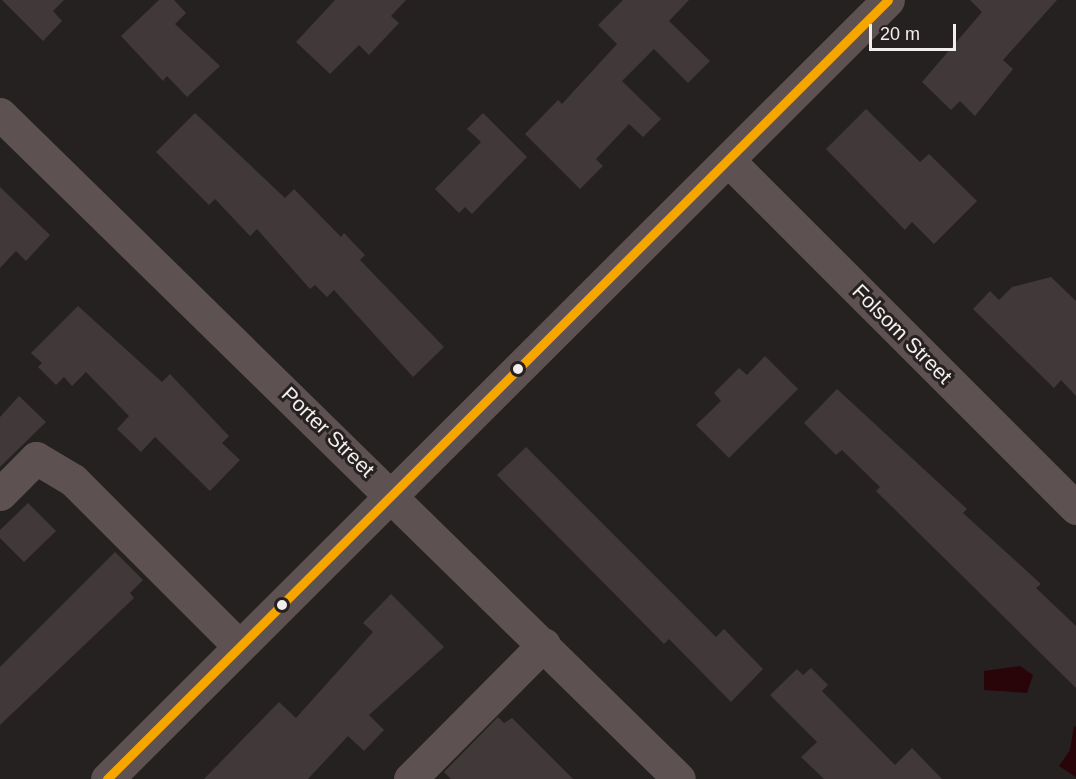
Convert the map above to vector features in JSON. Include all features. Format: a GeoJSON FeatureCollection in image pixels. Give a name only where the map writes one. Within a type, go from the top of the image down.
{"type":"FeatureCollection","features":[{"type":"Feature","properties":{"kind":"street"},"geometry":{"type":"LineString","coordinates":[[107,779],[888,0]]}},
{"type":"Feature","properties":{"kind":"street","name":"Porter Street"},"geometry":{"type":"LineString","coordinates":[[0,114],[393,494],[679,779]]}},
{"type":"Feature","properties":{"kind":"street","name":"Folsom Street"},"geometry":{"type":"LineString","coordinates":[[728,160],[1076,508]]}},
{"type":"Feature","properties":{"kind":"street"},"geometry":{"type":"LineString","coordinates":[[0,494],[36,458],[73,480],[239,646]]}},
{"type":"Feature","properties":{"kind":"street"},"geometry":{"type":"LineString","coordinates":[[410,779],[544,644]]}},
{"type":"Feature","properties":{"kind":"shaded area"},"geometry":{"type":"Polygon","coordinates":[[[1020,666],[1033,675],[1027,693],[984,690],[984,671],[1020,666]]]}},
{"type":"Feature","properties":{"kind":"shaded area"},"geometry":{"type":"Polygon","coordinates":[[[1074,726],[1076,727],[1076,777],[1059,766],[1070,750],[1074,726]]]}},
{"type":"Feature","properties":{"kind":"building"},"geometry":{"type":"Polygon","coordinates":[[[2,0],[64,0],[53,11],[62,21],[43,41],[2,0]]]}},
{"type":"Feature","properties":{"kind":"building"},"geometry":{"type":"Polygon","coordinates":[[[159,0],[174,0],[186,13],[175,24],[220,66],[187,97],[167,76],[163,81],[121,36],[159,0]]]}},
{"type":"Feature","properties":{"kind":"building"},"geometry":{"type":"Polygon","coordinates":[[[335,0],[406,0],[391,16],[399,23],[369,55],[359,45],[330,74],[296,42],[335,0]]]}},
{"type":"Feature","properties":{"kind":"building"},"geometry":{"type":"Polygon","coordinates":[[[623,0],[689,0],[669,21],[710,61],[688,83],[654,49],[622,81],[661,119],[643,137],[629,124],[596,159],[603,166],[580,189],[525,134],[558,100],[562,104],[617,44],[598,25],[623,0]]]}},
{"type":"Feature","properties":{"kind":"building"},"geometry":{"type":"Polygon","coordinates":[[[970,0],[1057,0],[1003,60],[1013,69],[975,116],[960,101],[951,110],[922,82],[982,12],[970,0]]]}},
{"type":"Feature","properties":{"kind":"building"},"geometry":{"type":"Polygon","coordinates":[[[866,109],[920,162],[929,154],[977,201],[934,244],[912,222],[905,230],[826,149],[866,109]]]}},
{"type":"Feature","properties":{"kind":"building"},"geometry":{"type":"Polygon","coordinates":[[[195,113],[285,198],[294,189],[341,237],[344,233],[365,255],[360,260],[444,347],[413,377],[334,290],[327,297],[315,285],[310,289],[257,229],[250,236],[215,199],[209,205],[156,152],[195,113]]]}},
{"type":"Feature","properties":{"kind":"building"},"geometry":{"type":"Polygon","coordinates":[[[483,113],[527,157],[472,214],[465,207],[459,213],[435,189],[481,142],[467,129],[483,113]]]}},
{"type":"Feature","properties":{"kind":"building"},"geometry":{"type":"Polygon","coordinates":[[[0,187],[50,235],[26,261],[16,251],[0,268],[0,187]]]}},
{"type":"Feature","properties":{"kind":"building"},"geometry":{"type":"Polygon","coordinates":[[[1051,277],[1076,301],[1076,396],[1061,380],[1054,388],[973,309],[990,291],[999,300],[1012,287],[1051,277]]]}},
{"type":"Feature","properties":{"kind":"building"},"geometry":{"type":"Polygon","coordinates":[[[78,306],[162,382],[170,374],[229,436],[222,443],[240,460],[210,491],[155,437],[141,452],[117,429],[129,416],[86,372],[72,386],[64,377],[56,385],[38,367],[42,363],[31,353],[78,306]]]}},
{"type":"Feature","properties":{"kind":"building"},"geometry":{"type":"Polygon","coordinates":[[[765,356],[798,389],[729,458],[696,425],[721,401],[714,393],[739,368],[747,375],[765,356]]]}},
{"type":"Feature","properties":{"kind":"building"},"geometry":{"type":"Polygon","coordinates":[[[837,389],[967,509],[963,513],[1041,584],[1036,588],[1076,626],[1076,688],[876,491],[880,487],[842,450],[836,455],[804,423],[837,389]]]}},
{"type":"Feature","properties":{"kind":"building"},"geometry":{"type":"Polygon","coordinates":[[[19,396],[46,422],[0,467],[0,417],[19,396]]]}},
{"type":"Feature","properties":{"kind":"building"},"geometry":{"type":"Polygon","coordinates":[[[526,447],[716,637],[724,629],[763,669],[731,702],[669,639],[664,644],[497,475],[526,447]]]}},
{"type":"Feature","properties":{"kind":"building"},"geometry":{"type":"Polygon","coordinates":[[[28,503],[56,531],[24,562],[0,538],[0,530],[28,503]]]}},
{"type":"Feature","properties":{"kind":"building"},"geometry":{"type":"Polygon","coordinates":[[[115,552],[143,580],[130,593],[134,598],[0,725],[0,667],[115,552]]]}},
{"type":"Feature","properties":{"kind":"building"},"geometry":{"type":"Polygon","coordinates":[[[391,594],[444,647],[369,715],[384,730],[364,751],[348,736],[308,779],[204,779],[279,702],[296,718],[373,632],[363,623],[391,594]]]}},
{"type":"Feature","properties":{"kind":"building"},"geometry":{"type":"Polygon","coordinates":[[[811,668],[828,685],[822,691],[895,765],[912,748],[942,779],[824,779],[801,757],[817,742],[770,695],[797,669],[803,675],[811,668]]]}},
{"type":"Feature","properties":{"kind":"building"},"geometry":{"type":"Polygon","coordinates":[[[498,717],[504,723],[512,718],[573,779],[451,779],[444,772],[498,717]]]}},
{"type":"Feature","properties":{"kind":"transit line"},"geometry":{"type":"LineString","coordinates":[[107,779],[888,0]]}}]}
